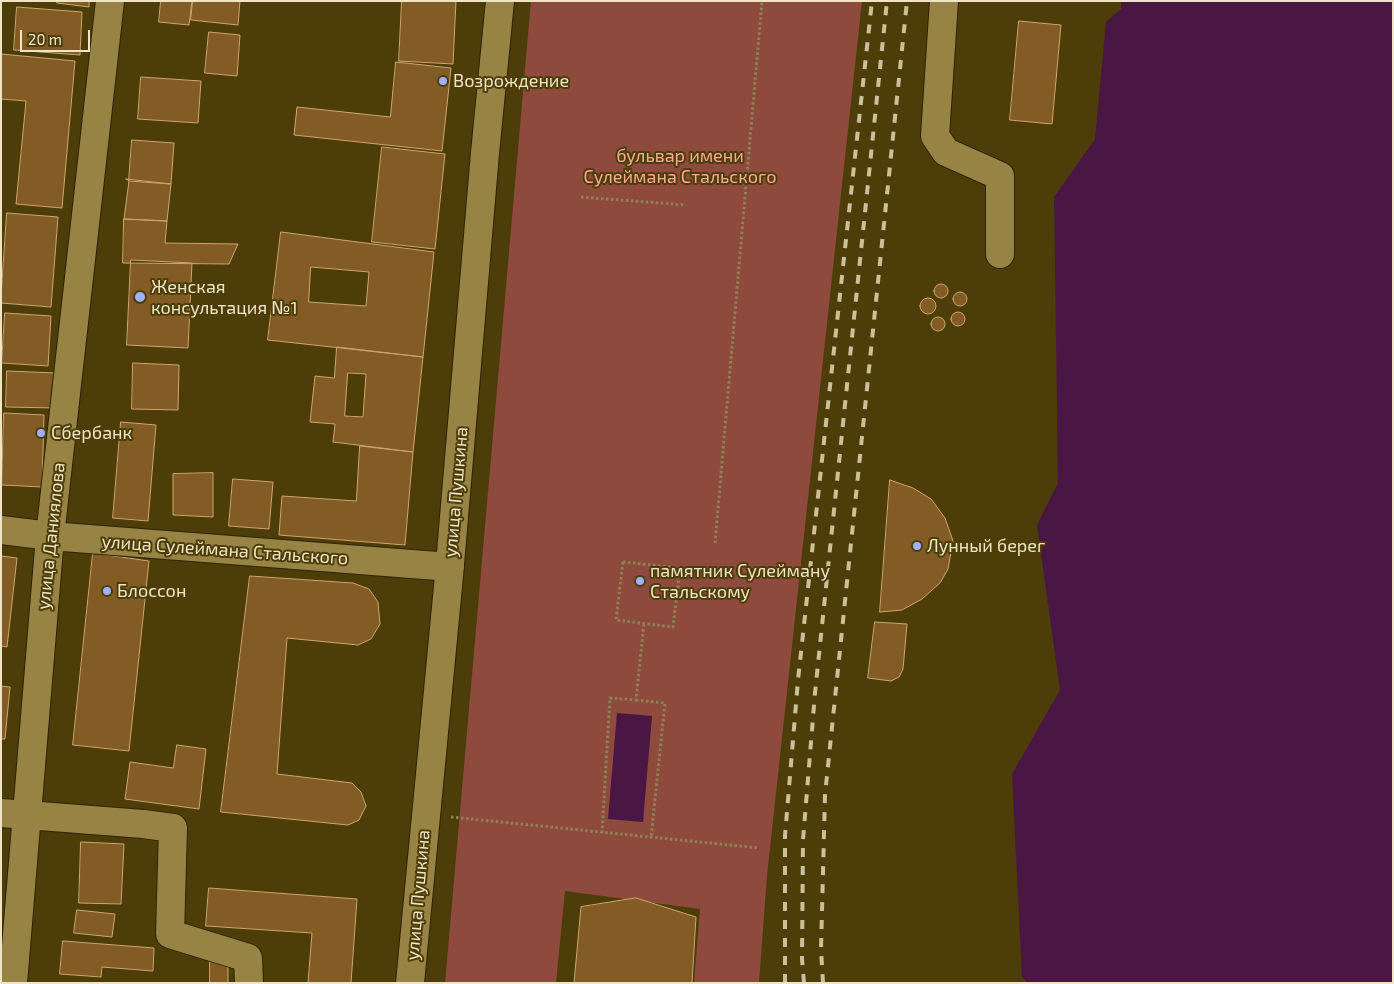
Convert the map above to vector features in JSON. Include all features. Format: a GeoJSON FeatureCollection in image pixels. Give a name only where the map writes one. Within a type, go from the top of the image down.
{"type":"FeatureCollection","features":[{"type":"Feature","properties":{"kind":"street","name":"улица Даниялова"},"geometry":{"type":"LineString","coordinates":[[13,983],[14,814],[50,536],[110,1]]}},
{"type":"Feature","properties":{"kind":"street","name":"улица Пушкина"},"geometry":{"type":"LineString","coordinates":[[410,983],[450,567],[485,153],[500,1]]}},
{"type":"Feature","properties":{"kind":"street"},"geometry":{"type":"LineString","coordinates":[[944,1],[935,136],[946,152],[1000,176],[1000,254]]}},
{"type":"Feature","properties":{"kind":"street","name":"улица Сулеймана Стальского"},"geometry":{"type":"LineString","coordinates":[[1,530],[50,536],[450,567]]}},
{"type":"Feature","properties":{"kind":"street"},"geometry":{"type":"LineString","coordinates":[[14,814],[173,828],[170,934],[248,958],[249,983]]}},
{"type":"Feature","properties":{"kind":"path"},"geometry":{"type":"LineString","coordinates":[[714,543],[762,1]]}},
{"type":"Feature","properties":{"kind":"path"},"geometry":{"type":"LineString","coordinates":[[581,197],[686,205]]}},
{"type":"Feature","properties":{"kind":"path"},"geometry":{"type":"LineString","coordinates":[[623,562],[680,568],[674,627],[644,623],[616,620],[623,562]]}},
{"type":"Feature","properties":{"kind":"path"},"geometry":{"type":"LineString","coordinates":[[636,700],[644,623]]}},
{"type":"Feature","properties":{"kind":"path"},"geometry":{"type":"LineString","coordinates":[[602,833],[610,698],[636,700],[665,703],[651,838]]}},
{"type":"Feature","properties":{"kind":"path"},"geometry":{"type":"LineString","coordinates":[[426,815],[759,848]]}},
{"type":"Feature","properties":{"kind":"green space","name":"бульвар имени Сулеймана Стальского"},"geometry":{"type":"Polygon","coordinates":[[[531,1],[862,1],[767,876],[759,983],[694,983],[700,909],[565,891],[556,983],[445,983],[531,1]]]}},
{"type":"Feature","properties":{"kind":"shaded area"},"geometry":{"type":"Polygon","coordinates":[[[1121,1],[1393,1],[1393,983],[1028,983],[1022,977],[1012,774],[1060,690],[1037,525],[1058,483],[1054,197],[1095,139],[1106,22],[1121,9],[1121,1]]]}},
{"type":"Feature","properties":{"kind":"shaded area"},"geometry":{"type":"Polygon","coordinates":[[[617,713],[652,716],[643,822],[608,819],[617,713]]]}},
{"type":"Feature","properties":{"kind":"building"},"geometry":{"type":"Polygon","coordinates":[[[57,1],[89,1],[89,7],[57,3],[57,1]]]}},
{"type":"Feature","properties":{"kind":"building"},"geometry":{"type":"Polygon","coordinates":[[[161,1],[192,1],[189,25],[159,22],[161,1]]]}},
{"type":"Feature","properties":{"kind":"building"},"geometry":{"type":"Polygon","coordinates":[[[193,1],[240,1],[238,25],[191,20],[193,1]]]}},
{"type":"Feature","properties":{"kind":"building"},"geometry":{"type":"Polygon","coordinates":[[[402,1],[456,1],[453,64],[399,61],[402,1]]]}},
{"type":"Feature","properties":{"kind":"building"},"geometry":{"type":"Polygon","coordinates":[[[17,7],[82,12],[80,55],[14,50],[17,7]]]}},
{"type":"Feature","properties":{"kind":"building"},"geometry":{"type":"Polygon","coordinates":[[[1019,21],[1061,25],[1052,124],[1010,120],[1019,21]]]}},
{"type":"Feature","properties":{"kind":"building"},"geometry":{"type":"Polygon","coordinates":[[[209,32],[240,35],[237,76],[205,73],[209,32]]]}},
{"type":"Feature","properties":{"kind":"building"},"geometry":{"type":"Polygon","coordinates":[[[1,54],[75,61],[62,208],[16,204],[26,101],[1,99],[1,54]]]}},
{"type":"Feature","properties":{"kind":"building"},"geometry":{"type":"Polygon","coordinates":[[[396,62],[451,68],[442,151],[294,135],[297,107],[390,117],[396,62]]]}},
{"type":"Feature","properties":{"kind":"building"},"geometry":{"type":"Polygon","coordinates":[[[141,77],[201,81],[198,123],[138,119],[141,77]]]}},
{"type":"Feature","properties":{"kind":"building"},"geometry":{"type":"Polygon","coordinates":[[[132,140],[174,143],[171,184],[129,181],[132,140]]]}},
{"type":"Feature","properties":{"kind":"building"},"geometry":{"type":"Polygon","coordinates":[[[382,147],[445,154],[435,249],[372,242],[382,147]]]}},
{"type":"Feature","properties":{"kind":"building"},"geometry":{"type":"Polygon","coordinates":[[[126,179],[171,184],[167,221],[124,219],[129,181],[126,179]]]}},
{"type":"Feature","properties":{"kind":"building"},"geometry":{"type":"Polygon","coordinates":[[[7,213],[58,217],[51,307],[1,303],[7,213]]]}},
{"type":"Feature","properties":{"kind":"building"},"geometry":{"type":"Polygon","coordinates":[[[124,219],[167,221],[165,243],[238,244],[229,264],[123,263],[124,219]]]}},
{"type":"Feature","properties":{"kind":"building"},"geometry":{"type":"Polygon","coordinates":[[[281,232],[434,252],[423,357],[268,340],[281,232]],[[311,267],[309,302],[366,306],[369,272],[311,267]]]}},
{"type":"Feature","properties":{"kind":"building"},"geometry":{"type":"Polygon","coordinates":[[[131,260],[192,263],[188,348],[127,345],[131,260]]]}},
{"type":"Feature","properties":{"kind":"building"},"geometry":{"type":"Polygon","coordinates":[[[938,284],[944,284],[948,291],[944,298],[938,298],[934,294],[934,288],[938,284]]]}},
{"type":"Feature","properties":{"kind":"building"},"geometry":{"type":"Polygon","coordinates":[[[957,292],[963,292],[967,299],[963,306],[957,306],[953,302],[953,296],[957,292]]]}},
{"type":"Feature","properties":{"kind":"building"},"geometry":{"type":"Polygon","coordinates":[[[928,298],[936,306],[928,314],[920,306],[928,298]]]}},
{"type":"Feature","properties":{"kind":"building"},"geometry":{"type":"Polygon","coordinates":[[[958,312],[963,314],[965,319],[963,324],[958,326],[953,324],[951,319],[953,314],[958,312]]]}},
{"type":"Feature","properties":{"kind":"building"},"geometry":{"type":"Polygon","coordinates":[[[5,313],[51,316],[48,366],[2,363],[5,313]]]}},
{"type":"Feature","properties":{"kind":"building"},"geometry":{"type":"Polygon","coordinates":[[[938,317],[943,319],[945,324],[943,329],[938,331],[933,329],[931,324],[933,319],[938,317]]]}},
{"type":"Feature","properties":{"kind":"building"},"geometry":{"type":"Polygon","coordinates":[[[337,347],[423,357],[413,452],[333,442],[335,424],[310,422],[315,376],[334,378],[337,347]],[[348,373],[345,416],[363,417],[366,374],[348,373]]]}},
{"type":"Feature","properties":{"kind":"building"},"geometry":{"type":"Polygon","coordinates":[[[133,363],[179,365],[178,410],[132,409],[133,363]]]}},
{"type":"Feature","properties":{"kind":"building"},"geometry":{"type":"Polygon","coordinates":[[[7,371],[57,373],[56,408],[6,407],[7,371]]]}},
{"type":"Feature","properties":{"kind":"building"},"geometry":{"type":"Polygon","coordinates":[[[4,413],[44,415],[42,487],[2,485],[4,413]]]}},
{"type":"Feature","properties":{"kind":"building"},"geometry":{"type":"Polygon","coordinates":[[[121,422],[156,425],[148,521],[113,518],[121,422]]]}},
{"type":"Feature","properties":{"kind":"building"},"geometry":{"type":"Polygon","coordinates":[[[360,446],[413,452],[405,545],[279,535],[282,496],[356,501],[360,446]]]}},
{"type":"Feature","properties":{"kind":"building"},"geometry":{"type":"Polygon","coordinates":[[[213,473],[213,517],[173,515],[173,474],[213,473]]]}},
{"type":"Feature","properties":{"kind":"building"},"geometry":{"type":"Polygon","coordinates":[[[233,479],[273,482],[269,529],[229,526],[233,479]]]}},
{"type":"Feature","properties":{"kind":"building"},"geometry":{"type":"Polygon","coordinates":[[[890,480],[913,488],[931,499],[945,518],[953,541],[948,569],[940,583],[922,599],[902,610],[880,612],[890,480]]]}},
{"type":"Feature","properties":{"kind":"building"},"geometry":{"type":"Polygon","coordinates":[[[93,553],[149,561],[129,751],[73,745],[93,553]]]}},
{"type":"Feature","properties":{"kind":"building"},"geometry":{"type":"Polygon","coordinates":[[[1,556],[17,558],[7,647],[1,646],[1,556]]]}},
{"type":"Feature","properties":{"kind":"building"},"geometry":{"type":"Polygon","coordinates":[[[250,576],[353,583],[369,589],[378,602],[380,624],[371,639],[358,645],[287,638],[277,774],[352,783],[361,792],[366,806],[359,820],[348,825],[221,812],[250,576]]]}},
{"type":"Feature","properties":{"kind":"building"},"geometry":{"type":"Polygon","coordinates":[[[875,622],[907,624],[903,669],[899,677],[891,681],[868,678],[875,622]]]}},
{"type":"Feature","properties":{"kind":"building"},"geometry":{"type":"Polygon","coordinates":[[[1,686],[10,687],[5,739],[1,739],[1,686]]]}},
{"type":"Feature","properties":{"kind":"building"},"geometry":{"type":"Polygon","coordinates":[[[177,745],[206,749],[199,809],[125,799],[130,762],[173,768],[177,745]]]}},
{"type":"Feature","properties":{"kind":"building"},"geometry":{"type":"Polygon","coordinates":[[[81,842],[124,844],[121,904],[79,903],[81,842]]]}},
{"type":"Feature","properties":{"kind":"building"},"geometry":{"type":"Polygon","coordinates":[[[209,888],[357,899],[351,983],[308,983],[312,933],[206,926],[209,888]]]}},
{"type":"Feature","properties":{"kind":"building"},"geometry":{"type":"Polygon","coordinates":[[[636,898],[696,917],[692,983],[574,983],[581,907],[636,898]]]}},
{"type":"Feature","properties":{"kind":"building"},"geometry":{"type":"Polygon","coordinates":[[[77,910],[115,914],[112,937],[74,933],[77,910]]]}},
{"type":"Feature","properties":{"kind":"building"},"geometry":{"type":"Polygon","coordinates":[[[63,941],[154,948],[153,971],[102,967],[101,977],[60,974],[63,941]]]}},
{"type":"Feature","properties":{"kind":"building"},"geometry":{"type":"Polygon","coordinates":[[[210,961],[228,961],[228,983],[210,983],[210,961]]]}},
{"type":"Feature","properties":{"kind":"railway"},"geometry":{"type":"LineString","coordinates":[[785,983],[785,836],[798,680],[872,1]]}},
{"type":"Feature","properties":{"kind":"railway"},"geometry":{"type":"LineString","coordinates":[[804,983],[802,959],[803,840],[815,693],[887,1]]}},
{"type":"Feature","properties":{"kind":"railway"},"geometry":{"type":"LineString","coordinates":[[823,983],[821,949],[825,795],[907,1]]}},
{"type":"Feature","properties":{"kind":"place","name":"Возрождение"},"geometry":{"type":"Point","coordinates":[443,81]}},
{"type":"Feature","properties":{"kind":"place","name":"Женская консультация №1"},"geometry":{"type":"Point","coordinates":[140,297]}},
{"type":"Feature","properties":{"kind":"place","name":"Сбербанк"},"geometry":{"type":"Point","coordinates":[41,433]}},
{"type":"Feature","properties":{"kind":"place","name":"Лунный берег"},"geometry":{"type":"Point","coordinates":[917,546]}},
{"type":"Feature","properties":{"kind":"place","name":"памятник Сулейману Стальскому"},"geometry":{"type":"Point","coordinates":[640,581]}},
{"type":"Feature","properties":{"kind":"place","name":"Блоссон"},"geometry":{"type":"Point","coordinates":[107,591]}}]}
